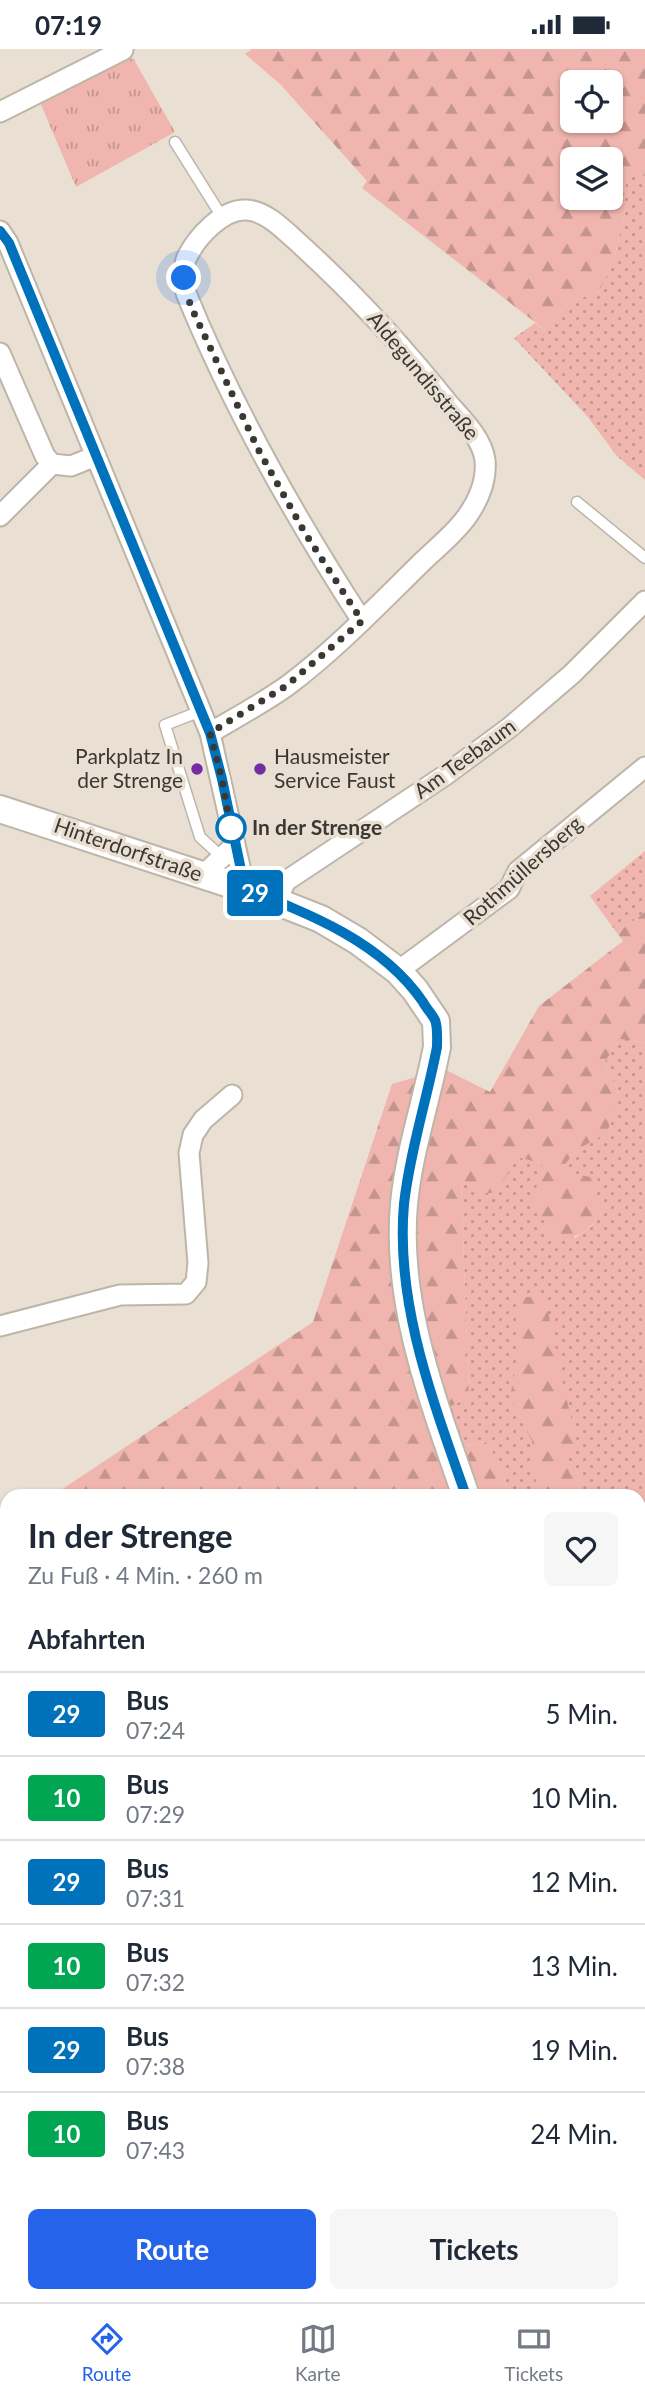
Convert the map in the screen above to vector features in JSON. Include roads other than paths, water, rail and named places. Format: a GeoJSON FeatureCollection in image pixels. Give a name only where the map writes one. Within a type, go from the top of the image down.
{"type":"FeatureCollection","features":[{"type":"Feature","properties":{"kind":"street"},"geometry":{"type":"LineString","coordinates":[[0,112],[123,50]]}},
{"type":"Feature","properties":{"kind":"street","name":"Aldegundisstraße"},"geometry":{"type":"LineString","coordinates":[[210,733],[286,686],[362,621],[467,517],[482,489],[485,458],[473,433],[408,354],[336,277],[281,227],[260,212],[236,211],[222,217]]}},
{"type":"Feature","properties":{"kind":"street"},"geometry":{"type":"LineString","coordinates":[[222,217],[187,258],[184,278],[186,293],[258,449],[305,533],[362,621]]}},
{"type":"Feature","properties":{"kind":"street"},"geometry":{"type":"LineString","coordinates":[[0,232],[9,243],[210,733],[231,853],[245,889]]}},
{"type":"Feature","properties":{"kind":"street"},"geometry":{"type":"LineString","coordinates":[[2,364],[45,456],[52,464],[71,465],[96,456]]}},
{"type":"Feature","properties":{"kind":"street"},"geometry":{"type":"LineString","coordinates":[[0,516],[52,464]]}},
{"type":"Feature","properties":{"kind":"street","name":"Am Teebaum"},"geometry":{"type":"LineString","coordinates":[[276,901],[286,881],[444,776],[534,708],[645,601]]}},
{"type":"Feature","properties":{"kind":"street","name":"Rothmüllersberg"},"geometry":{"type":"LineString","coordinates":[[398,971],[509,889],[518,871],[645,767]]}},
{"type":"Feature","properties":{"kind":"street","name":"Hinterdorfstraße"},"geometry":{"type":"LineString","coordinates":[[0,809],[245,889],[321,919],[358,941],[398,971],[415,990],[436,1021],[437,1047],[404,1205],[404,1256],[410,1307],[423,1369],[464,1489]]}},
{"type":"Feature","properties":{"kind":"street"},"geometry":{"type":"LineString","coordinates":[[202,876],[231,853]]}},
{"type":"Feature","properties":{"kind":"street"},"geometry":{"type":"LineString","coordinates":[[0,1326],[120,1295],[186,1294],[196,1282],[198,1263],[189,1153],[193,1135],[215,1108],[232,1095]]}},
{"type":"Feature","properties":{"kind":"lane"},"geometry":{"type":"LineString","coordinates":[[175,142],[222,217]]}},
{"type":"Feature","properties":{"kind":"lane"},"geometry":{"type":"LineString","coordinates":[[577,502],[645,558]]}},
{"type":"Feature","properties":{"kind":"lane"},"geometry":{"type":"LineString","coordinates":[[201,711],[165,725],[198,833],[202,840],[231,853]]}},
{"type":"Feature","properties":{"kind":"place","name":"Parkplatz In der Strenge"},"geometry":{"type":"Point","coordinates":[197,769]}},
{"type":"Feature","properties":{"kind":"place","name":"Hausmeister Service Faust"},"geometry":{"type":"Point","coordinates":[260,769]}},
{"type":"Feature","properties":{"kind":"place","name":"In der Strenge"},"geometry":{"type":"Point","coordinates":[231,828]}}]}
